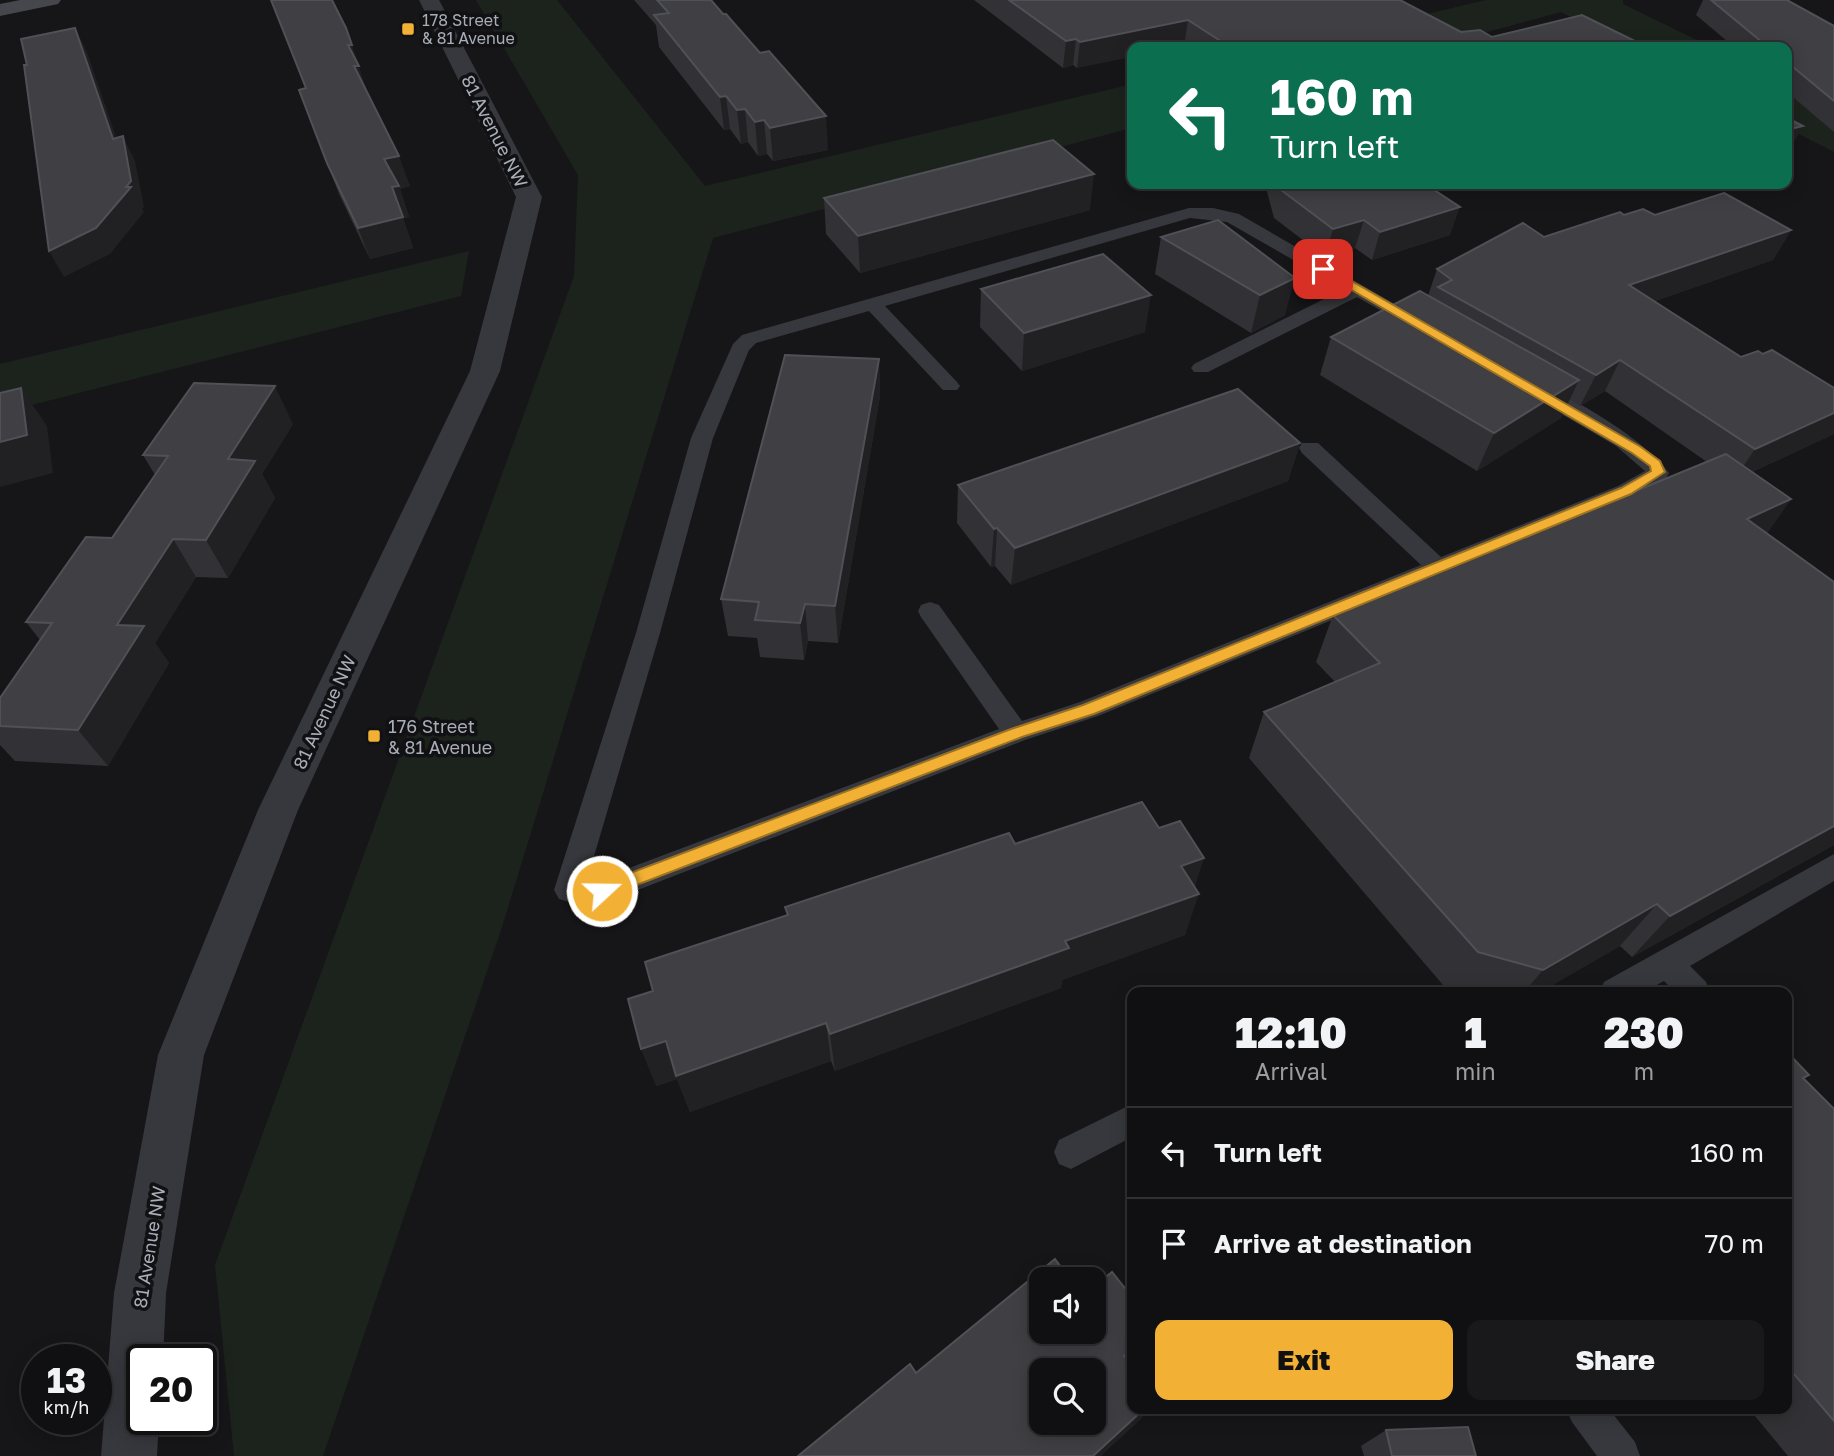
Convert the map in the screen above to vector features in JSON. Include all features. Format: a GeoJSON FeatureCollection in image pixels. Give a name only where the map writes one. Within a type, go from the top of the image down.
{"type":"FeatureCollection","features":[{"type":"Feature","properties":{"kind":"main road"},"geometry":{"type":"LineString","coordinates":[[0,10],[51,0]]}},
{"type":"Feature","properties":{"kind":"street","name":"81 Avenue NW"},"geometry":{"type":"LineString","coordinates":[[129,1456],[140,1293],[181,1055],[278,810],[485,371],[529,197],[429,0]]}},
{"type":"Feature","properties":{"kind":"lane"},"geometry":{"type":"LineString","coordinates":[[569,890],[648,633],[702,438],[740,348],[749,339],[1189,213],[1233,218],[1439,335]]}},
{"type":"Feature","properties":{"kind":"lane"},"geometry":{"type":"LineString","coordinates":[[1201,368],[1359,289]]}},
{"type":"Feature","properties":{"kind":"lane"},"geometry":{"type":"LineString","coordinates":[[873,303],[950,386]]}},
{"type":"Feature","properties":{"kind":"lane"},"geometry":{"type":"LineString","coordinates":[[602,891],[1016,733],[1089,709],[1626,491],[1658,472],[1656,464],[1637,450],[1520,382]]}},
{"type":"Feature","properties":{"kind":"lane"},"geometry":{"type":"LineString","coordinates":[[1310,448],[1437,567]]}},
{"type":"Feature","properties":{"kind":"lane"},"geometry":{"type":"LineString","coordinates":[[930,611],[1016,733]]}},
{"type":"Feature","properties":{"kind":"lane"},"geometry":{"type":"LineString","coordinates":[[1624,987],[1834,866]]}},
{"type":"Feature","properties":{"kind":"lane"},"geometry":{"type":"LineString","coordinates":[[1667,964],[1690,987]]}},
{"type":"Feature","properties":{"kind":"lane"},"geometry":{"type":"LineString","coordinates":[[1071,1152],[1127,1123]]}},
{"type":"Feature","properties":{"kind":"lane"},"geometry":{"type":"LineString","coordinates":[[1589,1414],[1621,1456]]}},
{"type":"Feature","properties":{"kind":"shaded area"},"geometry":{"type":"Polygon","coordinates":[[[476,0],[557,0],[705,186],[1127,85],[1127,129],[713,238],[502,927],[323,1456],[234,1456],[215,1265],[574,276],[578,175],[476,0]]]}},
{"type":"Feature","properties":{"kind":"shaded area"},"geometry":{"type":"Polygon","coordinates":[[[1486,0],[1623,0],[1623,4],[1701,42],[1620,42],[1561,12],[1450,42],[1309,42],[1486,0]]]}},
{"type":"Feature","properties":{"kind":"shaded area"},"geometry":{"type":"Polygon","coordinates":[[[1792,86],[1834,107],[1834,152],[1792,131],[1792,86]]]}},
{"type":"Feature","properties":{"kind":"shaded area"},"geometry":{"type":"Polygon","coordinates":[[[469,251],[461,296],[0,413],[0,364],[469,251]]]}},
{"type":"Feature","properties":{"kind":"building"},"geometry":{"type":"Polygon","coordinates":[[[271,0],[332,0],[346,28],[352,45],[348,45],[359,66],[354,66],[399,156],[384,159],[399,186],[392,187],[403,217],[358,228],[327,163],[299,90],[306,88],[271,0]]]}},
{"type":"Feature","properties":{"kind":"building"},"geometry":{"type":"Polygon","coordinates":[[[657,0],[711,0],[760,53],[769,51],[826,116],[770,128],[764,120],[755,122],[745,109],[737,110],[726,96],[720,97],[654,15],[669,13],[657,0]]]}},
{"type":"Feature","properties":{"kind":"building"},"geometry":{"type":"Polygon","coordinates":[[[1009,0],[1400,0],[1461,32],[1480,30],[1492,37],[1582,15],[1637,42],[1222,42],[1188,20],[1080,42],[1076,39],[1066,41],[1009,0]]]}},
{"type":"Feature","properties":{"kind":"building"},"geometry":{"type":"Polygon","coordinates":[[[1711,0],[1787,0],[1834,26],[1834,101],[1792,66],[1792,42],[1762,42],[1711,0]]]}},
{"type":"Feature","properties":{"kind":"building"},"geometry":{"type":"Polygon","coordinates":[[[75,28],[113,139],[123,136],[131,181],[126,187],[131,187],[96,228],[49,251],[24,65],[27,65],[21,39],[75,28]]]}},
{"type":"Feature","properties":{"kind":"building"},"geometry":{"type":"Polygon","coordinates":[[[1792,120],[1803,126],[1792,129],[1792,120]]]}},
{"type":"Feature","properties":{"kind":"building"},"geometry":{"type":"Polygon","coordinates":[[[1053,140],[1094,174],[858,236],[824,198],[1053,140]]]}},
{"type":"Feature","properties":{"kind":"building"},"geometry":{"type":"Polygon","coordinates":[[[1433,189],[1460,207],[1380,232],[1364,220],[1333,229],[1281,190],[1433,189]]]}},
{"type":"Feature","properties":{"kind":"building"},"geometry":{"type":"Polygon","coordinates":[[[1724,193],[1791,230],[1629,285],[1741,357],[1758,351],[1763,354],[1772,350],[1834,388],[1834,413],[1755,449],[1620,360],[1596,375],[1438,287],[1452,280],[1437,269],[1523,223],[1544,237],[1620,212],[1624,215],[1643,209],[1655,215],[1724,193]]]}},
{"type":"Feature","properties":{"kind":"building"},"geometry":{"type":"Polygon","coordinates":[[[1218,220],[1295,278],[1260,295],[1161,237],[1218,220]]]}},
{"type":"Feature","properties":{"kind":"building"},"geometry":{"type":"Polygon","coordinates":[[[1103,254],[1151,295],[1024,333],[981,289],[1103,254]]]}},
{"type":"Feature","properties":{"kind":"building"},"geometry":{"type":"Polygon","coordinates":[[[1420,291],[1579,380],[1494,433],[1331,337],[1420,291]]]}},
{"type":"Feature","properties":{"kind":"building"},"geometry":{"type":"Polygon","coordinates":[[[785,355],[879,359],[835,606],[805,604],[800,623],[755,620],[759,602],[721,599],[785,355]]]}},
{"type":"Feature","properties":{"kind":"building"},"geometry":{"type":"Polygon","coordinates":[[[194,383],[275,386],[228,459],[255,461],[206,540],[173,539],[117,625],[144,626],[78,730],[0,726],[0,698],[52,623],[26,622],[86,537],[112,538],[168,456],[143,455],[194,383]]]}},
{"type":"Feature","properties":{"kind":"building"},"geometry":{"type":"Polygon","coordinates":[[[21,388],[27,435],[0,442],[0,393],[21,388]]]}},
{"type":"Feature","properties":{"kind":"building"},"geometry":{"type":"Polygon","coordinates":[[[1238,389],[1300,443],[1015,548],[997,528],[994,529],[958,485],[1238,389]]]}},
{"type":"Feature","properties":{"kind":"building"},"geometry":{"type":"Polygon","coordinates":[[[1726,454],[1791,499],[1747,519],[1834,582],[1834,826],[1670,916],[1657,904],[1543,970],[1478,952],[1264,712],[1380,663],[1333,615],[1726,454]]]}},
{"type":"Feature","properties":{"kind":"building"},"geometry":{"type":"Polygon","coordinates":[[[1142,802],[1159,828],[1180,821],[1204,858],[1181,866],[1199,894],[1065,941],[1069,948],[830,1034],[826,1023],[676,1076],[666,1041],[641,1049],[628,999],[653,991],[645,962],[788,915],[785,907],[1009,833],[1015,844],[1142,802]]]}},
{"type":"Feature","properties":{"kind":"building"},"geometry":{"type":"Polygon","coordinates":[[[1792,1057],[1809,1075],[1803,1078],[1834,1109],[1834,1421],[1792,1372],[1792,1057]]]}},
{"type":"Feature","properties":{"kind":"building"},"geometry":{"type":"Polygon","coordinates":[[[1055,1259],[1061,1267],[1045,1267],[1055,1259]]]}},
{"type":"Feature","properties":{"kind":"building"},"geometry":{"type":"Polygon","coordinates":[[[1112,1272],[1127,1291],[1127,1353],[1124,1356],[1127,1360],[1127,1414],[1139,1414],[1093,1456],[798,1456],[910,1364],[916,1373],[1029,1280],[1029,1344],[1106,1344],[1106,1277],[1112,1272]]]}},
{"type":"Feature","properties":{"kind":"building"},"geometry":{"type":"Polygon","coordinates":[[[1468,1427],[1476,1456],[1392,1456],[1386,1430],[1468,1427]]]}},
{"type":"Feature","properties":{"kind":"place","name":"178 Street & 81 Avenue"},"geometry":{"type":"Point","coordinates":[408,29]}},
{"type":"Feature","properties":{"kind":"place","name":"176 Street & 81 Avenue"},"geometry":{"type":"Point","coordinates":[374,736]}},
{"type":"Feature","properties":{"kind":"route"},"geometry":{"type":"LineString","coordinates":[[602,891],[1016,733],[1089,709],[1626,491],[1658,472],[1656,464],[1637,450],[1323,269]]}}]}
